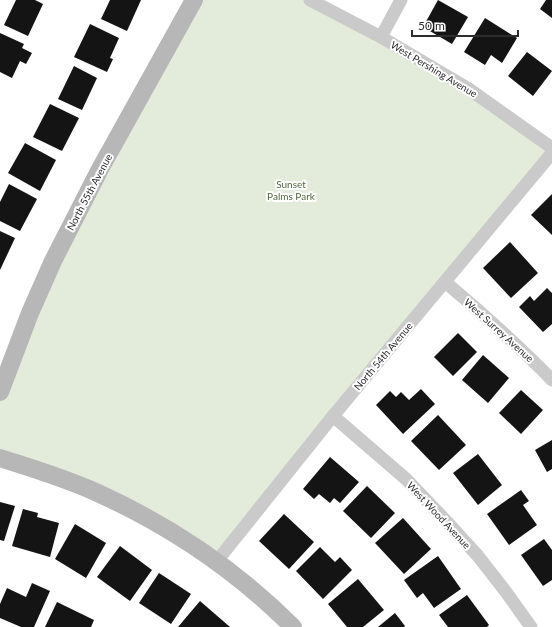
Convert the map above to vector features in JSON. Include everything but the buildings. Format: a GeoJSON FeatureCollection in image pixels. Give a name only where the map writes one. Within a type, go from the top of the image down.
{"type":"FeatureCollection","features":[{"type":"Feature","properties":{"kind":"street","name":"North 55th Avenue"},"geometry":{"type":"LineString","coordinates":[[0,392],[30,313],[53,261],[100,169],[194,0]]}},
{"type":"Feature","properties":{"kind":"street","name":"West Pershing Avenue"},"geometry":{"type":"LineString","coordinates":[[310,0],[381,37],[469,89],[552,148]]}},
{"type":"Feature","properties":{"kind":"street"},"geometry":{"type":"LineString","coordinates":[[381,37],[401,0]]}},
{"type":"Feature","properties":{"kind":"street","name":"North 54th Avenue"},"geometry":{"type":"LineString","coordinates":[[217,561],[333,416],[552,153]]}},
{"type":"Feature","properties":{"kind":"street","name":"West Surrey Avenue"},"geometry":{"type":"LineString","coordinates":[[445,282],[520,348],[552,380]]}},
{"type":"Feature","properties":{"kind":"street","name":"West Wood Avenue"},"geometry":{"type":"LineString","coordinates":[[333,416],[406,479],[447,522],[478,556],[531,627]]}},
{"type":"Feature","properties":{"kind":"street"},"geometry":{"type":"LineString","coordinates":[[0,458],[58,477],[99,493],[163,526],[217,561],[272,605],[293,627]]}},
{"type":"Feature","properties":{"kind":"green space","name":"Sunset Palms Park"},"geometry":{"type":"Polygon","coordinates":[[[194,0],[310,0],[381,37],[552,148],[217,561],[200,550],[0,458],[0,392],[30,313],[194,0]]]}}]}
